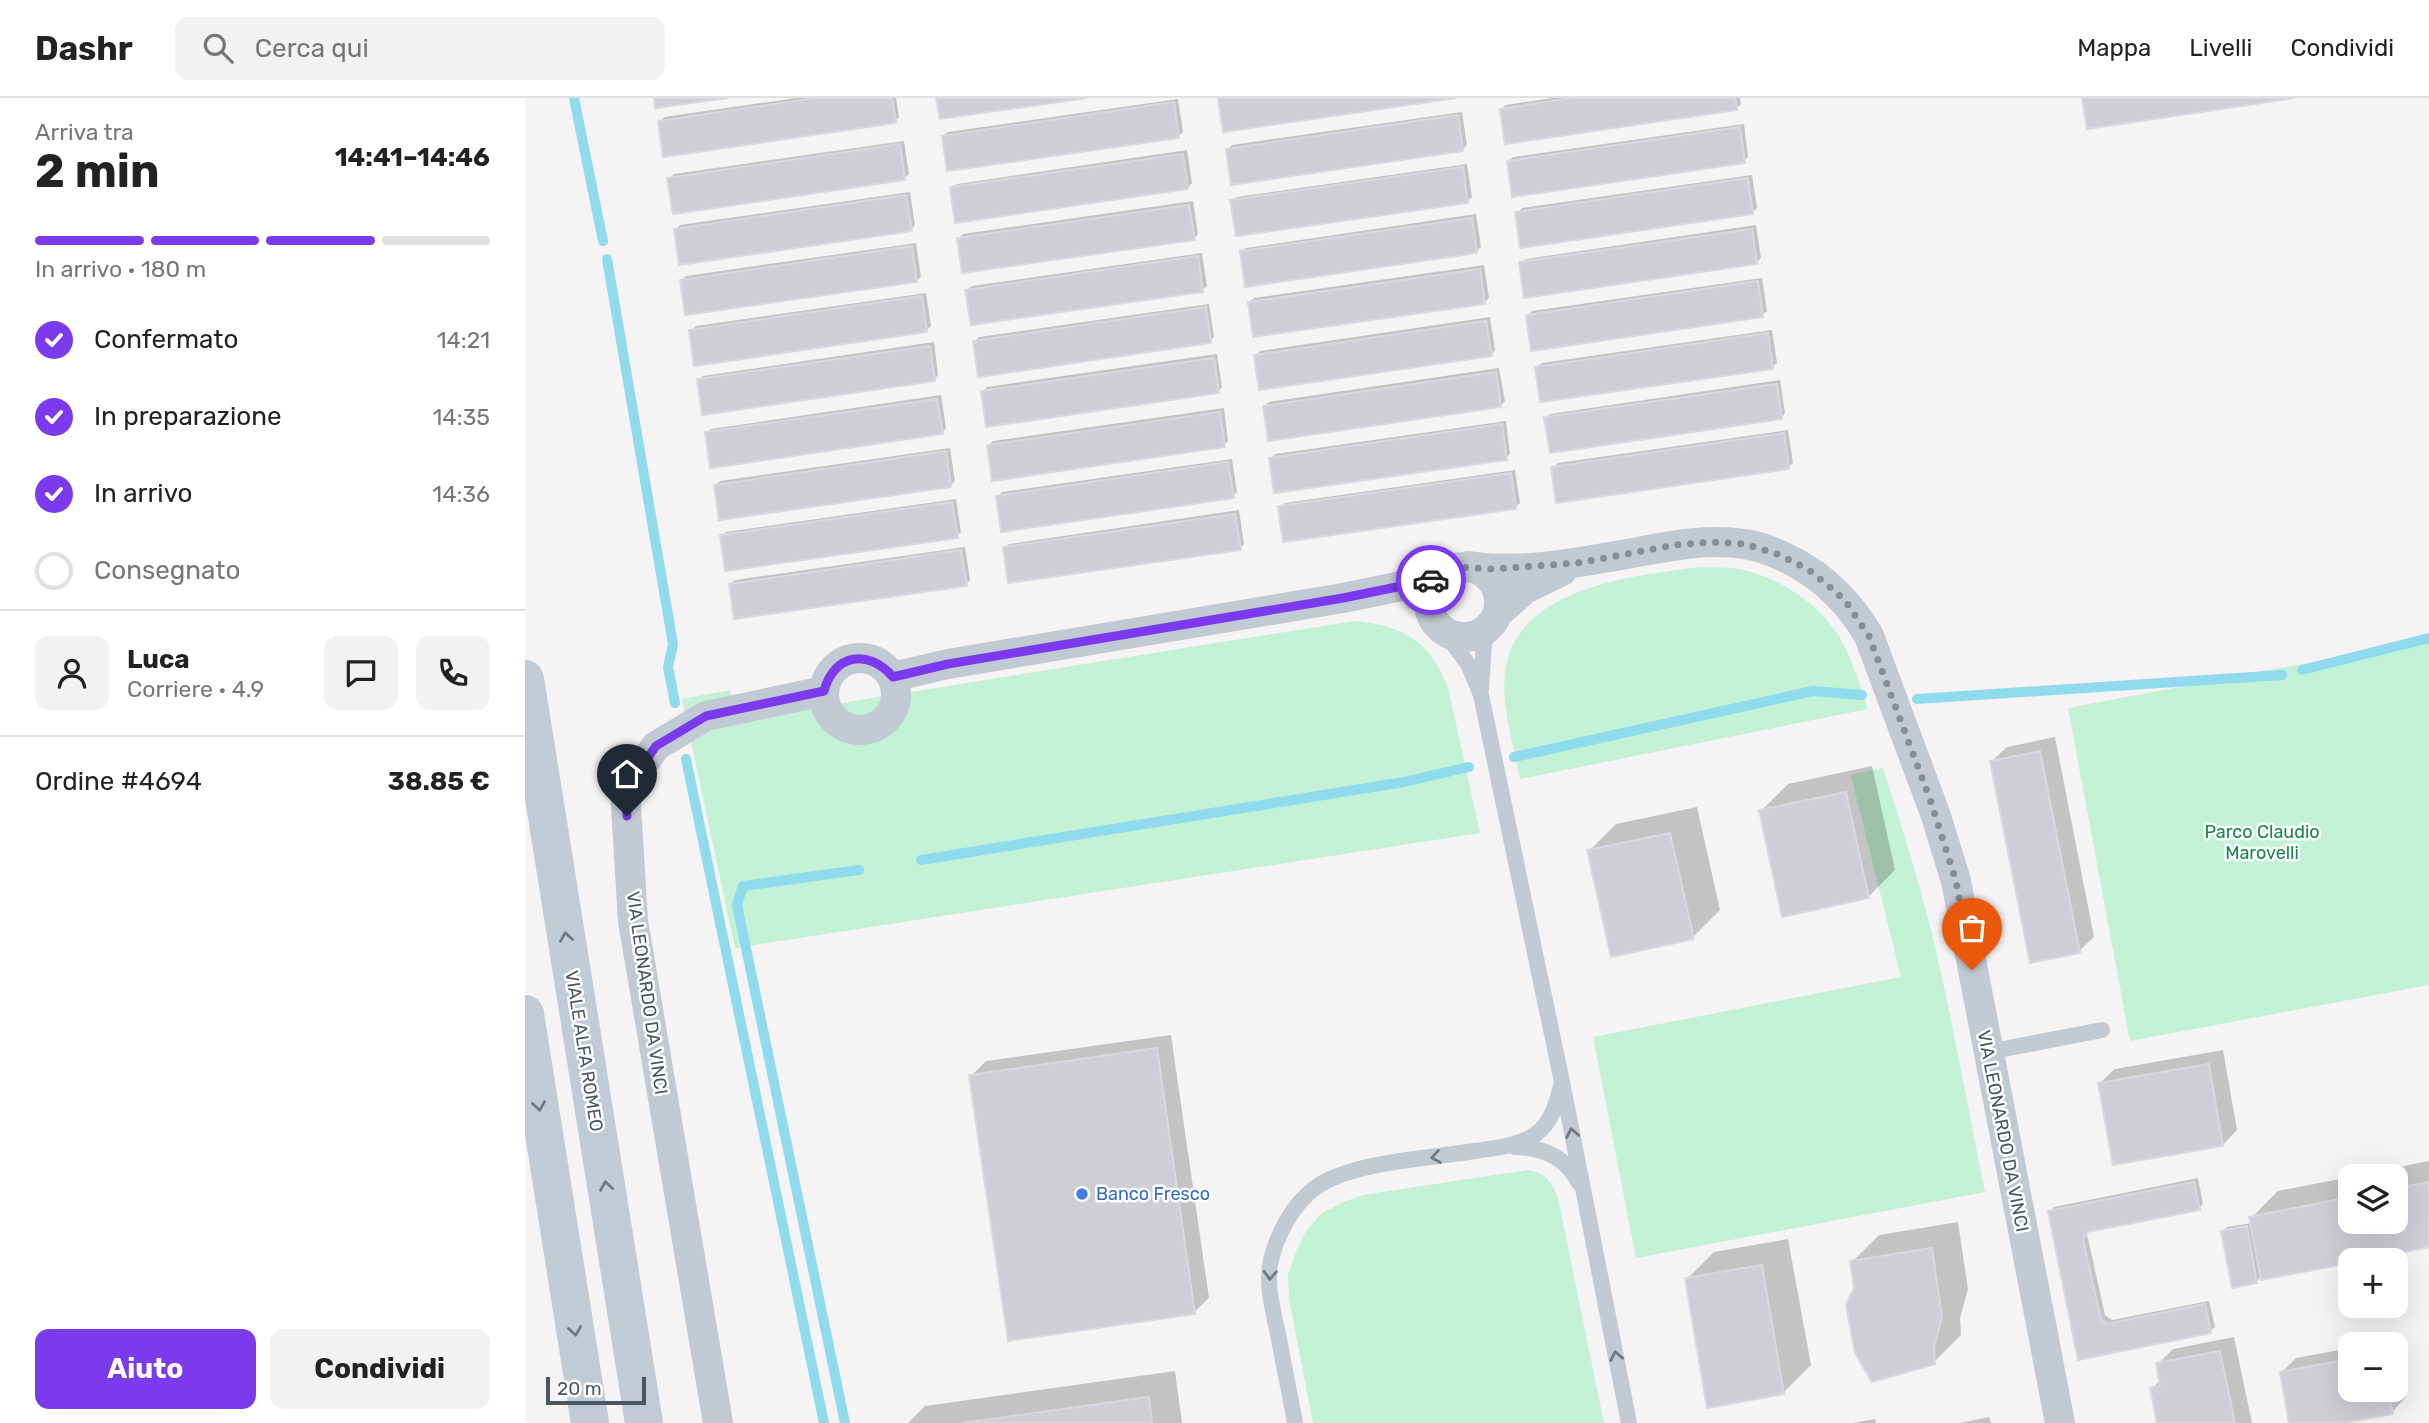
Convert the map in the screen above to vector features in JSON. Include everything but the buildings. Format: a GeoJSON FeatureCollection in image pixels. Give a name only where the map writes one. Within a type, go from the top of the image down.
{"type":"FeatureCollection","features":[{"type":"Feature","properties":{"kind":"main road","name":"VIALE ALFA ROMEO"},"geometry":{"type":"LineString","coordinates":[[525,679],[644,1423]]}},
{"type":"Feature","properties":{"kind":"main road"},"geometry":{"type":"LineString","coordinates":[[525,1014],[590,1423]]}},
{"type":"Feature","properties":{"kind":"street","name":"VIA LEONARDO DA VINCI"},"geometry":{"type":"LineString","coordinates":[[1468,566],[1491,569],[1578,563],[1675,545],[1712,542],[1745,544],[1777,554],[1808,569],[1848,605],[1869,636],[1956,881],[2060,1423]]}},
{"type":"Feature","properties":{"kind":"street","name":"VIA LEONARDO DA VINCI"},"geometry":{"type":"LineString","coordinates":[[1496,617],[1525,589],[1578,563]]}},
{"type":"Feature","properties":{"kind":"street"},"geometry":{"type":"LineString","coordinates":[[1343,598],[1394,603],[1466,638],[1488,629],[1496,617],[1500,603],[1494,583],[1487,575],[1468,566],[1445,572],[1436,579],[1428,602],[1437,623]]}},
{"type":"Feature","properties":{"kind":"street"},"geometry":{"type":"LineString","coordinates":[[893,677],[948,664],[1343,598],[1436,579]]}},
{"type":"Feature","properties":{"kind":"street"},"geometry":{"type":"LineString","coordinates":[[847,660],[873,660],[893,677],[897,699],[894,709],[887,719],[869,730],[852,730],[837,722],[827,708],[824,691],[827,678],[847,660]]}},
{"type":"Feature","properties":{"kind":"street","name":"VIA LEONARDO DA VINCI"},"geometry":{"type":"LineString","coordinates":[[719,1423],[633,921],[625,790],[656,746],[706,716],[824,691]]}},
{"type":"Feature","properties":{"kind":"street"},"geometry":{"type":"LineString","coordinates":[[612,1223],[655,1423]]}},
{"type":"Feature","properties":{"kind":"lane"},"geometry":{"type":"LineString","coordinates":[[1481,695],[1484,643],[1496,617]]}},
{"type":"Feature","properties":{"kind":"lane"},"geometry":{"type":"LineString","coordinates":[[1437,623],[1463,656],[1481,695],[1562,1082],[1629,1423]]}},
{"type":"Feature","properties":{"kind":"lane"},"geometry":{"type":"LineString","coordinates":[[1988,1052],[2102,1030]]}},
{"type":"Feature","properties":{"kind":"lane"},"geometry":{"type":"LineString","coordinates":[[1503,1147],[1529,1138],[1544,1127],[1552,1115],[1562,1082]]}},
{"type":"Feature","properties":{"kind":"lane"},"geometry":{"type":"LineString","coordinates":[[1295,1423],[1269,1287],[1271,1261],[1291,1213],[1317,1186],[1340,1175],[1402,1162],[1503,1147],[1535,1147],[1550,1152],[1570,1169],[1583,1192]]}},
{"type":"Feature","properties":{"kind":"green space"},"geometry":{"type":"Polygon","coordinates":[[[1699,567],[1732,568],[1760,575],[1799,595],[1821,613],[1843,643],[1868,709],[1520,779],[1506,712],[1504,685],[1514,643],[1531,621],[1554,604],[1581,591],[1642,575],[1699,567]]]}},
{"type":"Feature","properties":{"kind":"green space"},"geometry":{"type":"Polygon","coordinates":[[[1354,621],[1388,627],[1402,633],[1426,649],[1435,661],[1449,692],[1480,833],[735,948],[682,699],[730,690],[735,720],[1354,621]]]}},
{"type":"Feature","properties":{"kind":"green space","name":"Parco Claudio Marovelli"},"geometry":{"type":"Polygon","coordinates":[[[2429,640],[2429,985],[2130,1041],[2068,708],[2429,640]]]}},
{"type":"Feature","properties":{"kind":"green space"},"geometry":{"type":"Polygon","coordinates":[[[1883,768],[1915,870],[1935,947],[1985,1192],[1636,1258],[1593,1037],[1901,977],[1851,775],[1883,768]]]}},
{"type":"Feature","properties":{"kind":"green space"},"geometry":{"type":"Polygon","coordinates":[[[1527,1170],[1539,1173],[1547,1179],[1558,1198],[1604,1423],[1313,1423],[1289,1299],[1288,1274],[1306,1231],[1321,1214],[1363,1195],[1527,1170]]]}},
{"type":"Feature","properties":{"kind":"waterway"},"geometry":{"type":"LineString","coordinates":[[574,98],[603,241]]}},
{"type":"Feature","properties":{"kind":"waterway"},"geometry":{"type":"LineString","coordinates":[[607,259],[673,644],[668,667],[675,703]]}},
{"type":"Feature","properties":{"kind":"waterway"},"geometry":{"type":"LineString","coordinates":[[2302,670],[2429,638]]}},
{"type":"Feature","properties":{"kind":"waterway"},"geometry":{"type":"LineString","coordinates":[[1917,699],[2282,675]]}},
{"type":"Feature","properties":{"kind":"waterway"},"geometry":{"type":"LineString","coordinates":[[1514,757],[1813,691],[1862,695]]}},
{"type":"Feature","properties":{"kind":"waterway"},"geometry":{"type":"LineString","coordinates":[[686,759],[824,1423]]}},
{"type":"Feature","properties":{"kind":"waterway"},"geometry":{"type":"LineString","coordinates":[[921,860],[1404,782],[1469,767]]}},
{"type":"Feature","properties":{"kind":"waterway"},"geometry":{"type":"LineString","coordinates":[[845,1423],[737,905],[743,886],[859,870]]}},
{"type":"Feature","properties":{"kind":"way so far"},"geometry":{"type":"LineString","coordinates":[[1431,580],[1456,567],[1491,569],[1578,563],[1675,545],[1712,542],[1745,544],[1777,554],[1808,569],[1848,605],[1869,636],[1931,802],[1956,881],[1972,970]]}},
{"type":"Feature","properties":{"kind":"place","name":"Banco Fresco"},"geometry":{"type":"Point","coordinates":[1082,1194]}},
{"type":"Feature","properties":{"kind":"route"},"geometry":{"type":"LineString","coordinates":[[627,816],[625,790],[656,746],[706,716],[824,691],[827,678],[847,660],[873,660],[893,677],[948,664],[1343,598],[1431,580]]}}]}
